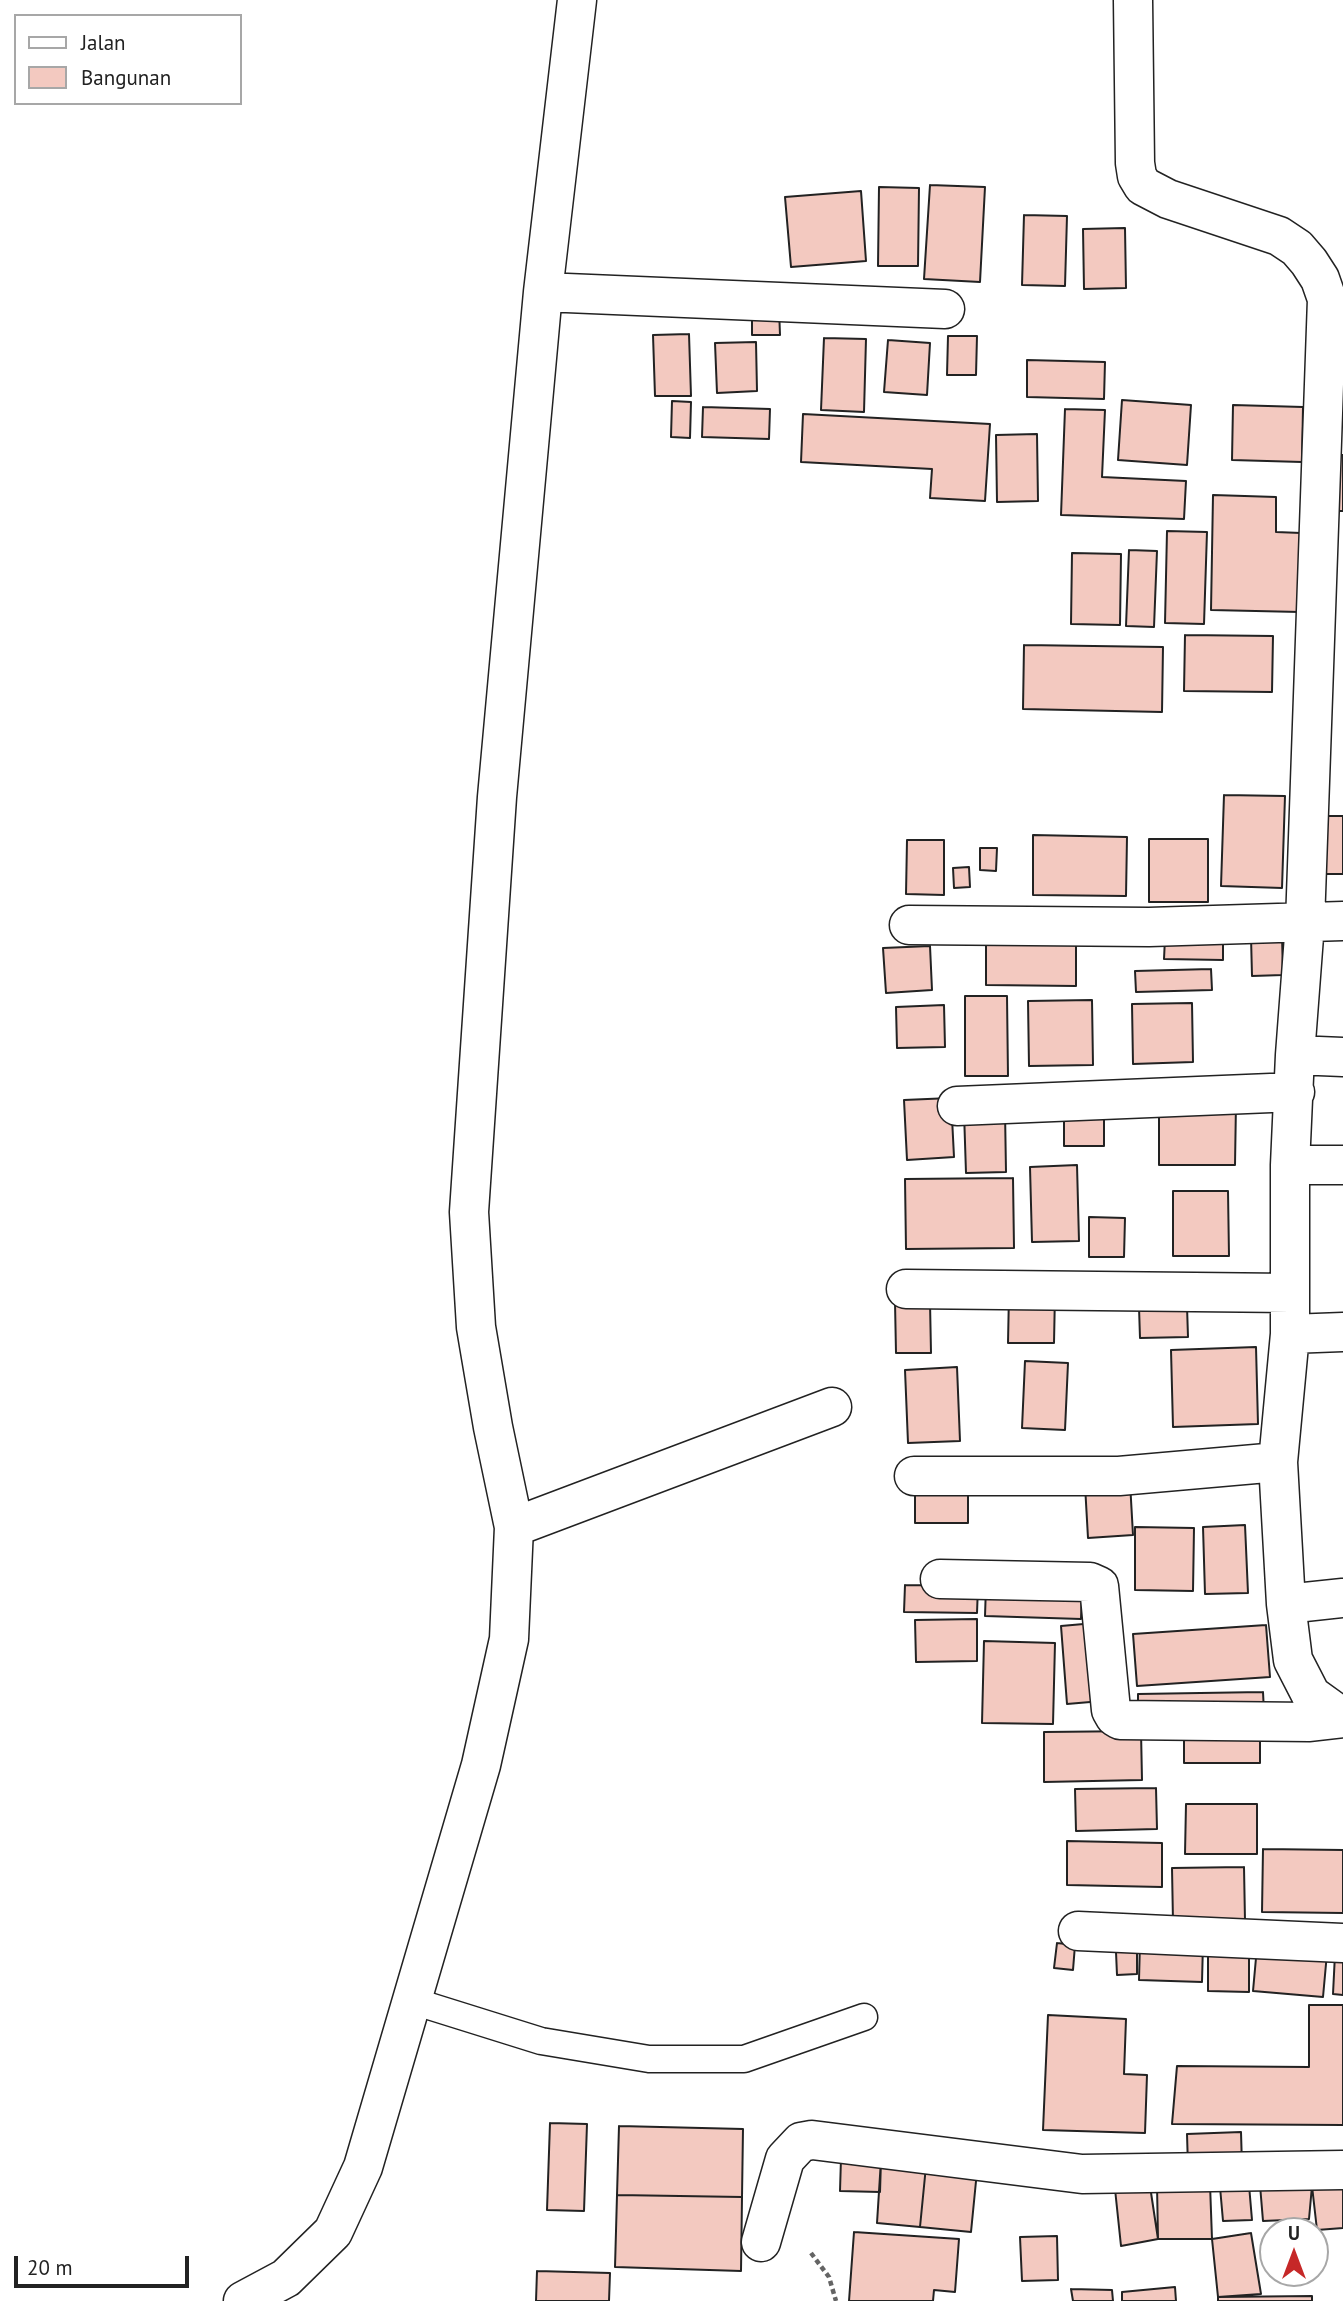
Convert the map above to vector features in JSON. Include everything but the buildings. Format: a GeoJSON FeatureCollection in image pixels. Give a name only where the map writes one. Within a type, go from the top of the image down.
{"type":"FeatureCollection","features":[{"type":"Feature","properties":{"kind":"street"},"geometry":{"type":"LineString","coordinates":[[243,2301],[286,2278],[333,2232],[363,2167],[481,1765],[509,1639],[514,1527],[476,1327],[469,1212],[497,797],[543,292],[577,0]]}},
{"type":"Feature","properties":{"kind":"street"},"geometry":{"type":"LineString","coordinates":[[940,1579],[1090,1582],[1099,1586],[1111,1710],[1120,1720],[1310,1722],[1343,1718],[1311,1695],[1293,1660],[1286,1604],[1278,1462],[1290,1334],[1290,1165],[1305,923],[1326,299],[1320,279],[1309,262],[1297,248],[1279,236],[1168,199],[1143,186],[1137,176],[1135,163],[1133,0]]}},
{"type":"Feature","properties":{"kind":"street"},"geometry":{"type":"LineString","coordinates":[[543,292],[945,309]]}},
{"type":"Feature","properties":{"kind":"street"},"geometry":{"type":"LineString","coordinates":[[909,925],[1149,927],[1343,921]]}},
{"type":"Feature","properties":{"kind":"street"},"geometry":{"type":"LineString","coordinates":[[957,1106],[1295,1074],[1343,1057]]}},
{"type":"Feature","properties":{"kind":"street"},"geometry":{"type":"LineString","coordinates":[[1290,1165],[1343,1165]]}},
{"type":"Feature","properties":{"kind":"street"},"geometry":{"type":"LineString","coordinates":[[906,1289],[1290,1293]]}},
{"type":"Feature","properties":{"kind":"street"},"geometry":{"type":"LineString","coordinates":[[1290,1334],[1343,1332]]}},
{"type":"Feature","properties":{"kind":"street"},"geometry":{"type":"LineString","coordinates":[[514,1527],[832,1407]]}},
{"type":"Feature","properties":{"kind":"street"},"geometry":{"type":"LineString","coordinates":[[914,1476],[1119,1476],[1278,1462]]}},
{"type":"Feature","properties":{"kind":"street"},"geometry":{"type":"LineString","coordinates":[[1286,1604],[1343,1598]]}},
{"type":"Feature","properties":{"kind":"street"},"geometry":{"type":"LineString","coordinates":[[1078,1931],[1343,1943]]}},
{"type":"Feature","properties":{"kind":"street"},"geometry":{"type":"LineString","coordinates":[[761,2242],[785,2159],[801,2142],[812,2140],[1082,2174],[1343,2170]]}},
{"type":"Feature","properties":{"kind":"lane"},"geometry":{"type":"LineString","coordinates":[[413,2001],[541,2040],[649,2059],[744,2059],[864,2017]]}}]}
